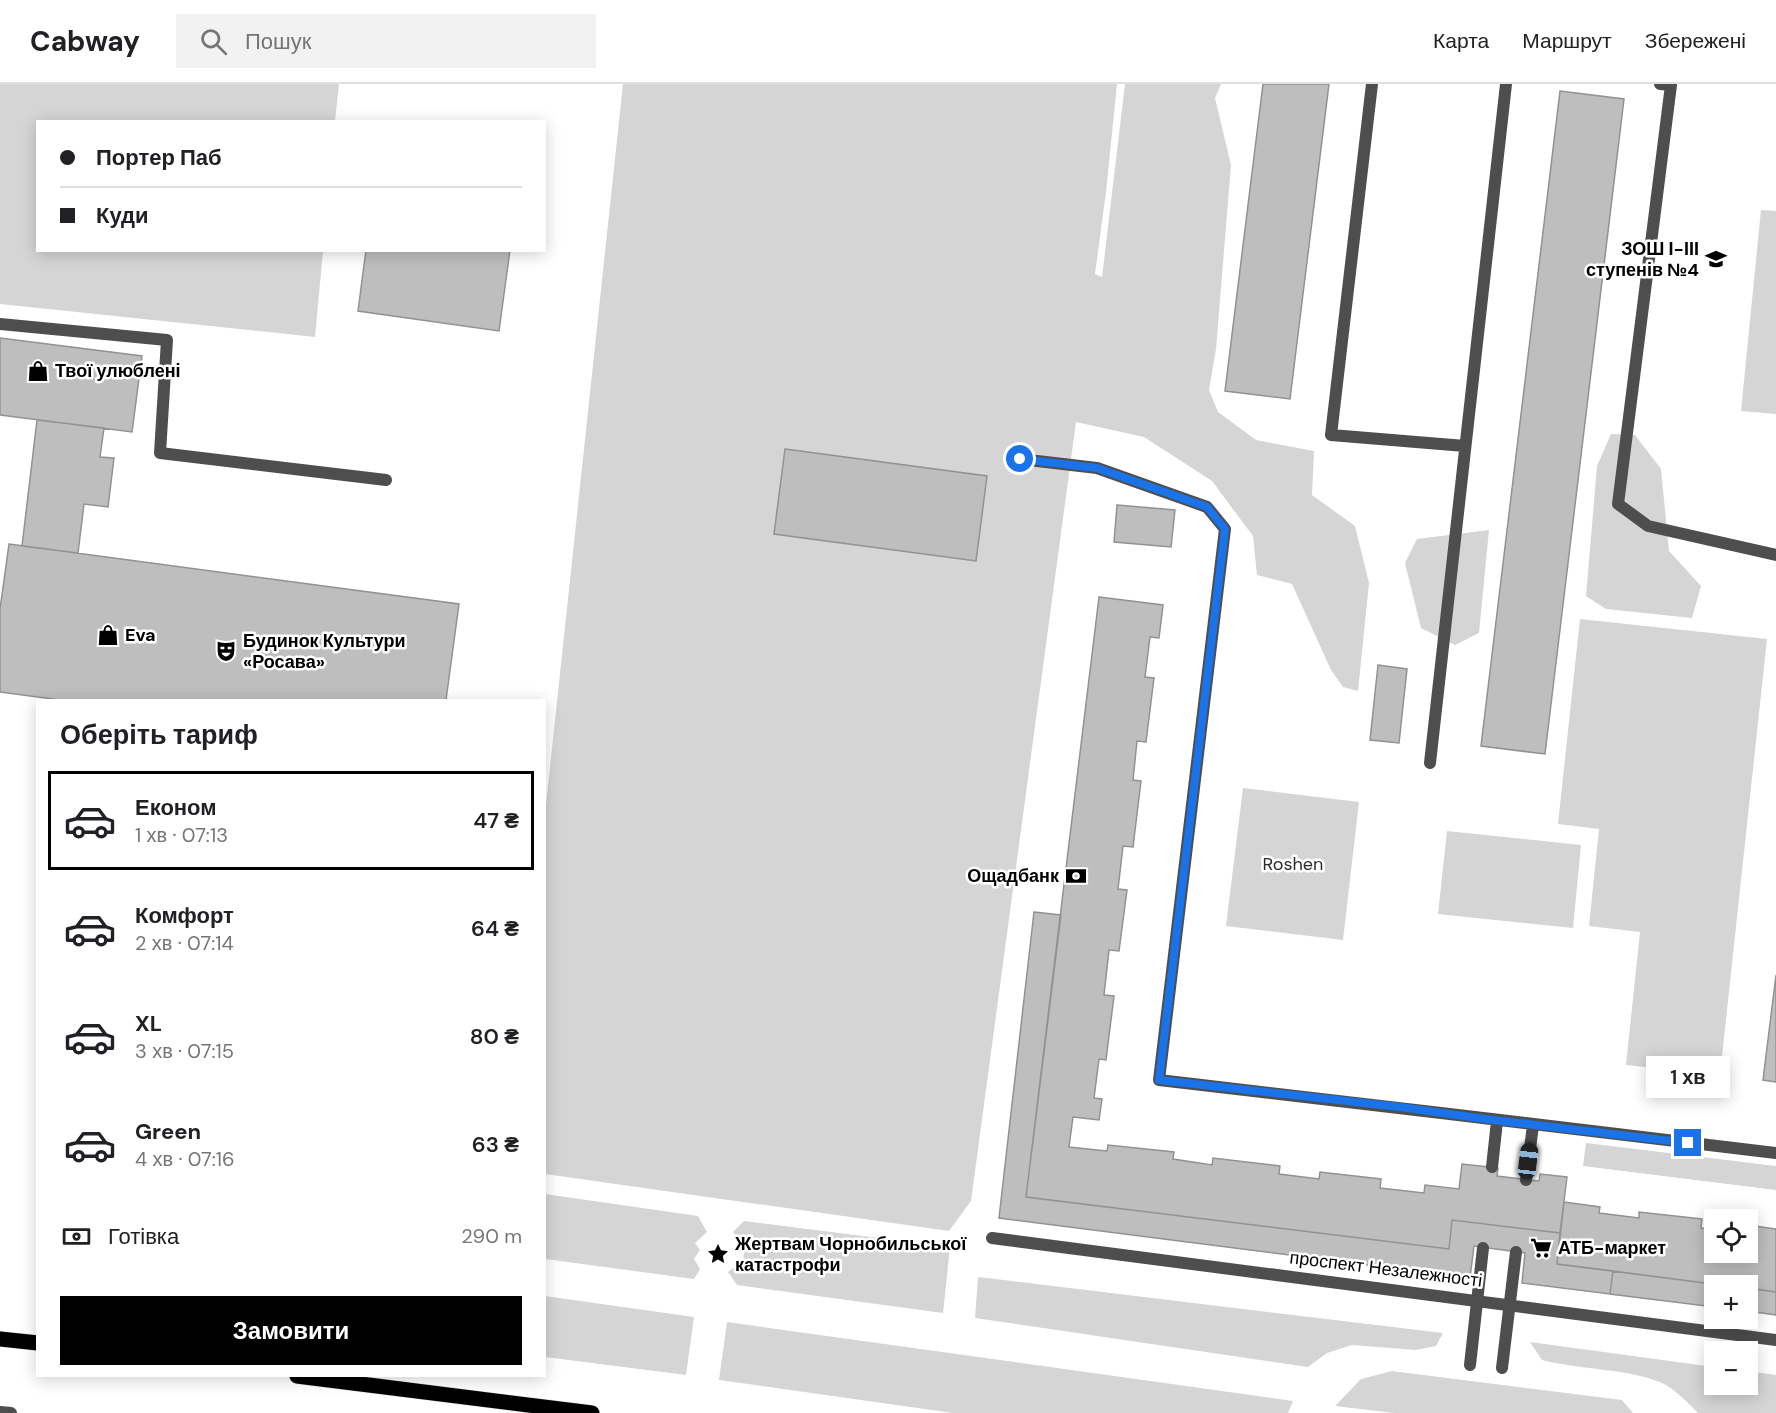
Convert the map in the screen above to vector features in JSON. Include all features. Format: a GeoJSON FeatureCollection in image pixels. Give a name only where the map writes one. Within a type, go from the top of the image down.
{"type":"FeatureCollection","features":[{"type":"Feature","properties":{"kind":"main road"},"geometry":{"type":"LineString","coordinates":[[0,1339],[36,1343]]}},
{"type":"Feature","properties":{"kind":"main road"},"geometry":{"type":"LineString","coordinates":[[305,1377],[592,1413]]}},
{"type":"Feature","properties":{"kind":"street"},"geometry":{"type":"LineString","coordinates":[[1372,84],[1331,435],[1465,446]]}},
{"type":"Feature","properties":{"kind":"street"},"geometry":{"type":"LineString","coordinates":[[1430,763],[1506,84]]}},
{"type":"Feature","properties":{"kind":"street"},"geometry":{"type":"LineString","coordinates":[[1660,84],[1671,86],[1618,504],[1648,526],[1776,555]]}},
{"type":"Feature","properties":{"kind":"street"},"geometry":{"type":"LineString","coordinates":[[0,324],[167,340],[160,453],[387,480]]}},
{"type":"Feature","properties":{"kind":"street"},"geometry":{"type":"LineString","coordinates":[[1020,459],[1097,468],[1207,507],[1225,529],[1159,1080],[1776,1153]]}},
{"type":"Feature","properties":{"kind":"street"},"geometry":{"type":"LineString","coordinates":[[1492,1167],[1497,1120]]}},
{"type":"Feature","properties":{"kind":"street"},"geometry":{"type":"LineString","coordinates":[[1526,1180],[1533,1125]]}},
{"type":"Feature","properties":{"kind":"street","name":"проспект Незалежності"},"geometry":{"type":"LineString","coordinates":[[992,1238],[1776,1340]]}},
{"type":"Feature","properties":{"kind":"street"},"geometry":{"type":"LineString","coordinates":[[1470,1365],[1483,1248]]}},
{"type":"Feature","properties":{"kind":"street"},"geometry":{"type":"LineString","coordinates":[[1502,1368],[1516,1252]]}},
{"type":"Feature","properties":{"kind":"street"},"geometry":{"type":"LineString","coordinates":[[0,1412],[11,1413]]}},
{"type":"Feature","properties":{"kind":"green space"},"geometry":{"type":"Polygon","coordinates":[[[0,84],[339,84],[335,120],[36,120],[36,252],[323,252],[315,337],[0,304],[0,84]]]}},
{"type":"Feature","properties":{"kind":"green space"},"geometry":{"type":"Polygon","coordinates":[[[623,84],[1117,84],[1095,274],[1102,277],[1125,84],[1221,84],[1215,98],[1231,165],[1216,349],[1209,390],[1218,412],[1256,440],[1314,451],[1312,495],[1355,526],[1369,583],[1358,691],[1343,687],[1331,670],[1292,584],[1257,575],[1253,536],[1212,481],[1144,437],[1076,422],[971,1201],[949,1231],[546,1174],[546,805],[623,84]]]}},
{"type":"Feature","properties":{"kind":"green space"},"geometry":{"type":"Polygon","coordinates":[[[1761,210],[1776,211],[1776,414],[1741,411],[1761,210]]]}},
{"type":"Feature","properties":{"kind":"green space"},"geometry":{"type":"Polygon","coordinates":[[[1611,434],[1635,435],[1661,469],[1669,551],[1701,586],[1692,618],[1606,609],[1586,596],[1597,466],[1611,434]]]}},
{"type":"Feature","properties":{"kind":"green space"},"geometry":{"type":"Polygon","coordinates":[[[1489,530],[1479,633],[1455,645],[1421,628],[1405,563],[1417,539],[1489,530]]]}},
{"type":"Feature","properties":{"kind":"green space"},"geometry":{"type":"Polygon","coordinates":[[[1580,619],[1767,639],[1720,1075],[1626,1065],[1640,932],[1589,926],[1599,829],[1558,824],[1580,619]]]}},
{"type":"Feature","properties":{"kind":"green space","name":"Roshen"},"geometry":{"type":"Polygon","coordinates":[[[1243,788],[1359,802],[1343,940],[1226,926],[1243,788]]]}},
{"type":"Feature","properties":{"kind":"green space"},"geometry":{"type":"Polygon","coordinates":[[[1447,831],[1581,845],[1573,928],[1438,914],[1447,831]]]}},
{"type":"Feature","properties":{"kind":"green space"},"geometry":{"type":"Polygon","coordinates":[[[1586,1143],[1776,1166],[1776,1190],[1583,1166],[1586,1143]]]}},
{"type":"Feature","properties":{"kind":"green space"},"geometry":{"type":"Polygon","coordinates":[[[546,1194],[698,1216],[707,1232],[695,1243],[700,1250],[694,1259],[700,1269],[694,1279],[546,1259],[546,1194]]]}},
{"type":"Feature","properties":{"kind":"green space"},"geometry":{"type":"Polygon","coordinates":[[[744,1221],[950,1247],[943,1313],[737,1285],[728,1272],[743,1261],[745,1247],[733,1232],[744,1221]]]}},
{"type":"Feature","properties":{"kind":"green space"},"geometry":{"type":"Polygon","coordinates":[[[978,1277],[1443,1333],[1436,1346],[1416,1350],[1352,1345],[1327,1353],[1308,1367],[975,1318],[978,1277]]]}},
{"type":"Feature","properties":{"kind":"green space"},"geometry":{"type":"Polygon","coordinates":[[[546,1296],[694,1317],[686,1375],[546,1357],[546,1296]]]}},
{"type":"Feature","properties":{"kind":"green space"},"geometry":{"type":"Polygon","coordinates":[[[727,1322],[1293,1401],[1288,1413],[953,1413],[719,1380],[727,1322]]]}},
{"type":"Feature","properties":{"kind":"green space"},"geometry":{"type":"Polygon","coordinates":[[[1530,1342],[1704,1366],[1704,1395],[1758,1395],[1758,1372],[1776,1375],[1776,1413],[1698,1413],[1677,1393],[1662,1383],[1648,1378],[1542,1360],[1530,1342]]]}},
{"type":"Feature","properties":{"kind":"green space"},"geometry":{"type":"Polygon","coordinates":[[[1392,1371],[1622,1400],[1633,1413],[1394,1413],[1335,1406],[1361,1379],[1392,1371]]]}},
{"type":"Feature","properties":{"kind":"building"},"geometry":{"type":"Polygon","coordinates":[[[1263,84],[1329,84],[1290,399],[1225,391],[1263,84]]]}},
{"type":"Feature","properties":{"kind":"building"},"geometry":{"type":"Polygon","coordinates":[[[1560,91],[1624,99],[1545,754],[1481,746],[1560,91]]]}},
{"type":"Feature","properties":{"kind":"building"},"geometry":{"type":"Polygon","coordinates":[[[366,252],[510,252],[499,331],[358,311],[366,252]]]}},
{"type":"Feature","properties":{"kind":"building"},"geometry":{"type":"Polygon","coordinates":[[[0,338],[142,356],[132,432],[0,415],[0,338]]]}},
{"type":"Feature","properties":{"kind":"building"},"geometry":{"type":"Polygon","coordinates":[[[37,420],[104,428],[100,457],[114,458],[108,507],[84,504],[78,553],[22,546],[37,420]]]}},
{"type":"Feature","properties":{"kind":"building"},"geometry":{"type":"Polygon","coordinates":[[[785,449],[987,476],[976,561],[774,534],[785,449]]]}},
{"type":"Feature","properties":{"kind":"building"},"geometry":{"type":"Polygon","coordinates":[[[1117,505],[1175,510],[1171,547],[1114,542],[1117,505]]]}},
{"type":"Feature","properties":{"kind":"building","name":"Будинок Культури «Росава»"},"geometry":{"type":"Polygon","coordinates":[[[9,544],[459,604],[446,699],[52,699],[0,692],[0,609],[9,544]]]}},
{"type":"Feature","properties":{"kind":"building"},"geometry":{"type":"Polygon","coordinates":[[[1099,597],[1163,605],[1159,638],[1150,637],[1145,677],[1154,678],[1146,742],[1137,741],[1133,780],[1141,781],[1133,847],[1123,846],[1118,889],[1127,890],[1119,951],[1109,950],[1104,995],[1114,996],[1106,1060],[1099,1059],[1094,1098],[1102,1099],[1099,1120],[1073,1117],[1069,1147],[1107,1151],[1108,1145],[1174,1152],[1173,1159],[1212,1165],[1213,1158],[1280,1166],[1279,1174],[1319,1179],[1320,1172],[1381,1179],[1380,1188],[1424,1193],[1425,1185],[1459,1189],[1462,1164],[1498,1168],[1497,1176],[1539,1181],[1540,1174],[1567,1177],[1560,1233],[1452,1220],[1449,1249],[1026,1197],[1099,597]]]}},
{"type":"Feature","properties":{"kind":"building"},"geometry":{"type":"Polygon","coordinates":[[[1378,665],[1407,669],[1399,743],[1370,740],[1378,665]]]}},
{"type":"Feature","properties":{"kind":"building"},"geometry":{"type":"Polygon","coordinates":[[[1034,912],[1061,915],[1026,1197],[1449,1249],[1452,1220],[1560,1233],[1557,1264],[1613,1271],[1610,1294],[1522,1283],[1525,1253],[1474,1246],[1470,1278],[999,1218],[1034,912]]]}},
{"type":"Feature","properties":{"kind":"building"},"geometry":{"type":"Polygon","coordinates":[[[1776,975],[1776,1082],[1763,1080],[1776,975]]]}},
{"type":"Feature","properties":{"kind":"building"},"geometry":{"type":"Polygon","coordinates":[[[1564,1202],[1600,1207],[1599,1213],[1639,1218],[1639,1212],[1702,1219],[1704,1263],[1758,1263],[1758,1226],[1776,1229],[1776,1292],[1758,1289],[1758,1275],[1704,1275],[1704,1283],[1557,1264],[1564,1202]]]}},
{"type":"Feature","properties":{"kind":"building"},"geometry":{"type":"Polygon","coordinates":[[[1613,1271],[1704,1283],[1704,1306],[1610,1294],[1613,1271]]]}},
{"type":"Feature","properties":{"kind":"building"},"geometry":{"type":"Polygon","coordinates":[[[1758,1289],[1776,1292],[1776,1315],[1758,1312],[1758,1289]]]}},
{"type":"Feature","properties":{"kind":"place","name":"ЗОШ І-ІІІ ступенів №4"},"geometry":{"type":"Point","coordinates":[1716,259]}},
{"type":"Feature","properties":{"kind":"place","name":"Твої улюблені"},"geometry":{"type":"Point","coordinates":[38,371]}},
{"type":"Feature","properties":{"kind":"place","name":"Eva"},"geometry":{"type":"Point","coordinates":[108,635]}},
{"type":"Feature","properties":{"kind":"place","name":"Будинок Культури «Росава»"},"geometry":{"type":"Point","coordinates":[226,651]}},
{"type":"Feature","properties":{"kind":"place","name":"Ощадбанк"},"geometry":{"type":"Point","coordinates":[1076,876]}},
{"type":"Feature","properties":{"kind":"place","name":"АТБ-маркет"},"geometry":{"type":"Point","coordinates":[1541,1248]}},
{"type":"Feature","properties":{"kind":"place","name":"Жертвам Чорнобильської катастрофи"},"geometry":{"type":"Point","coordinates":[718,1254]}},
{"type":"Feature","properties":{"kind":"route"},"geometry":{"type":"LineString","coordinates":[[1020,459],[1097,468],[1207,507],[1225,529],[1159,1080],[1688,1143]]}}]}
